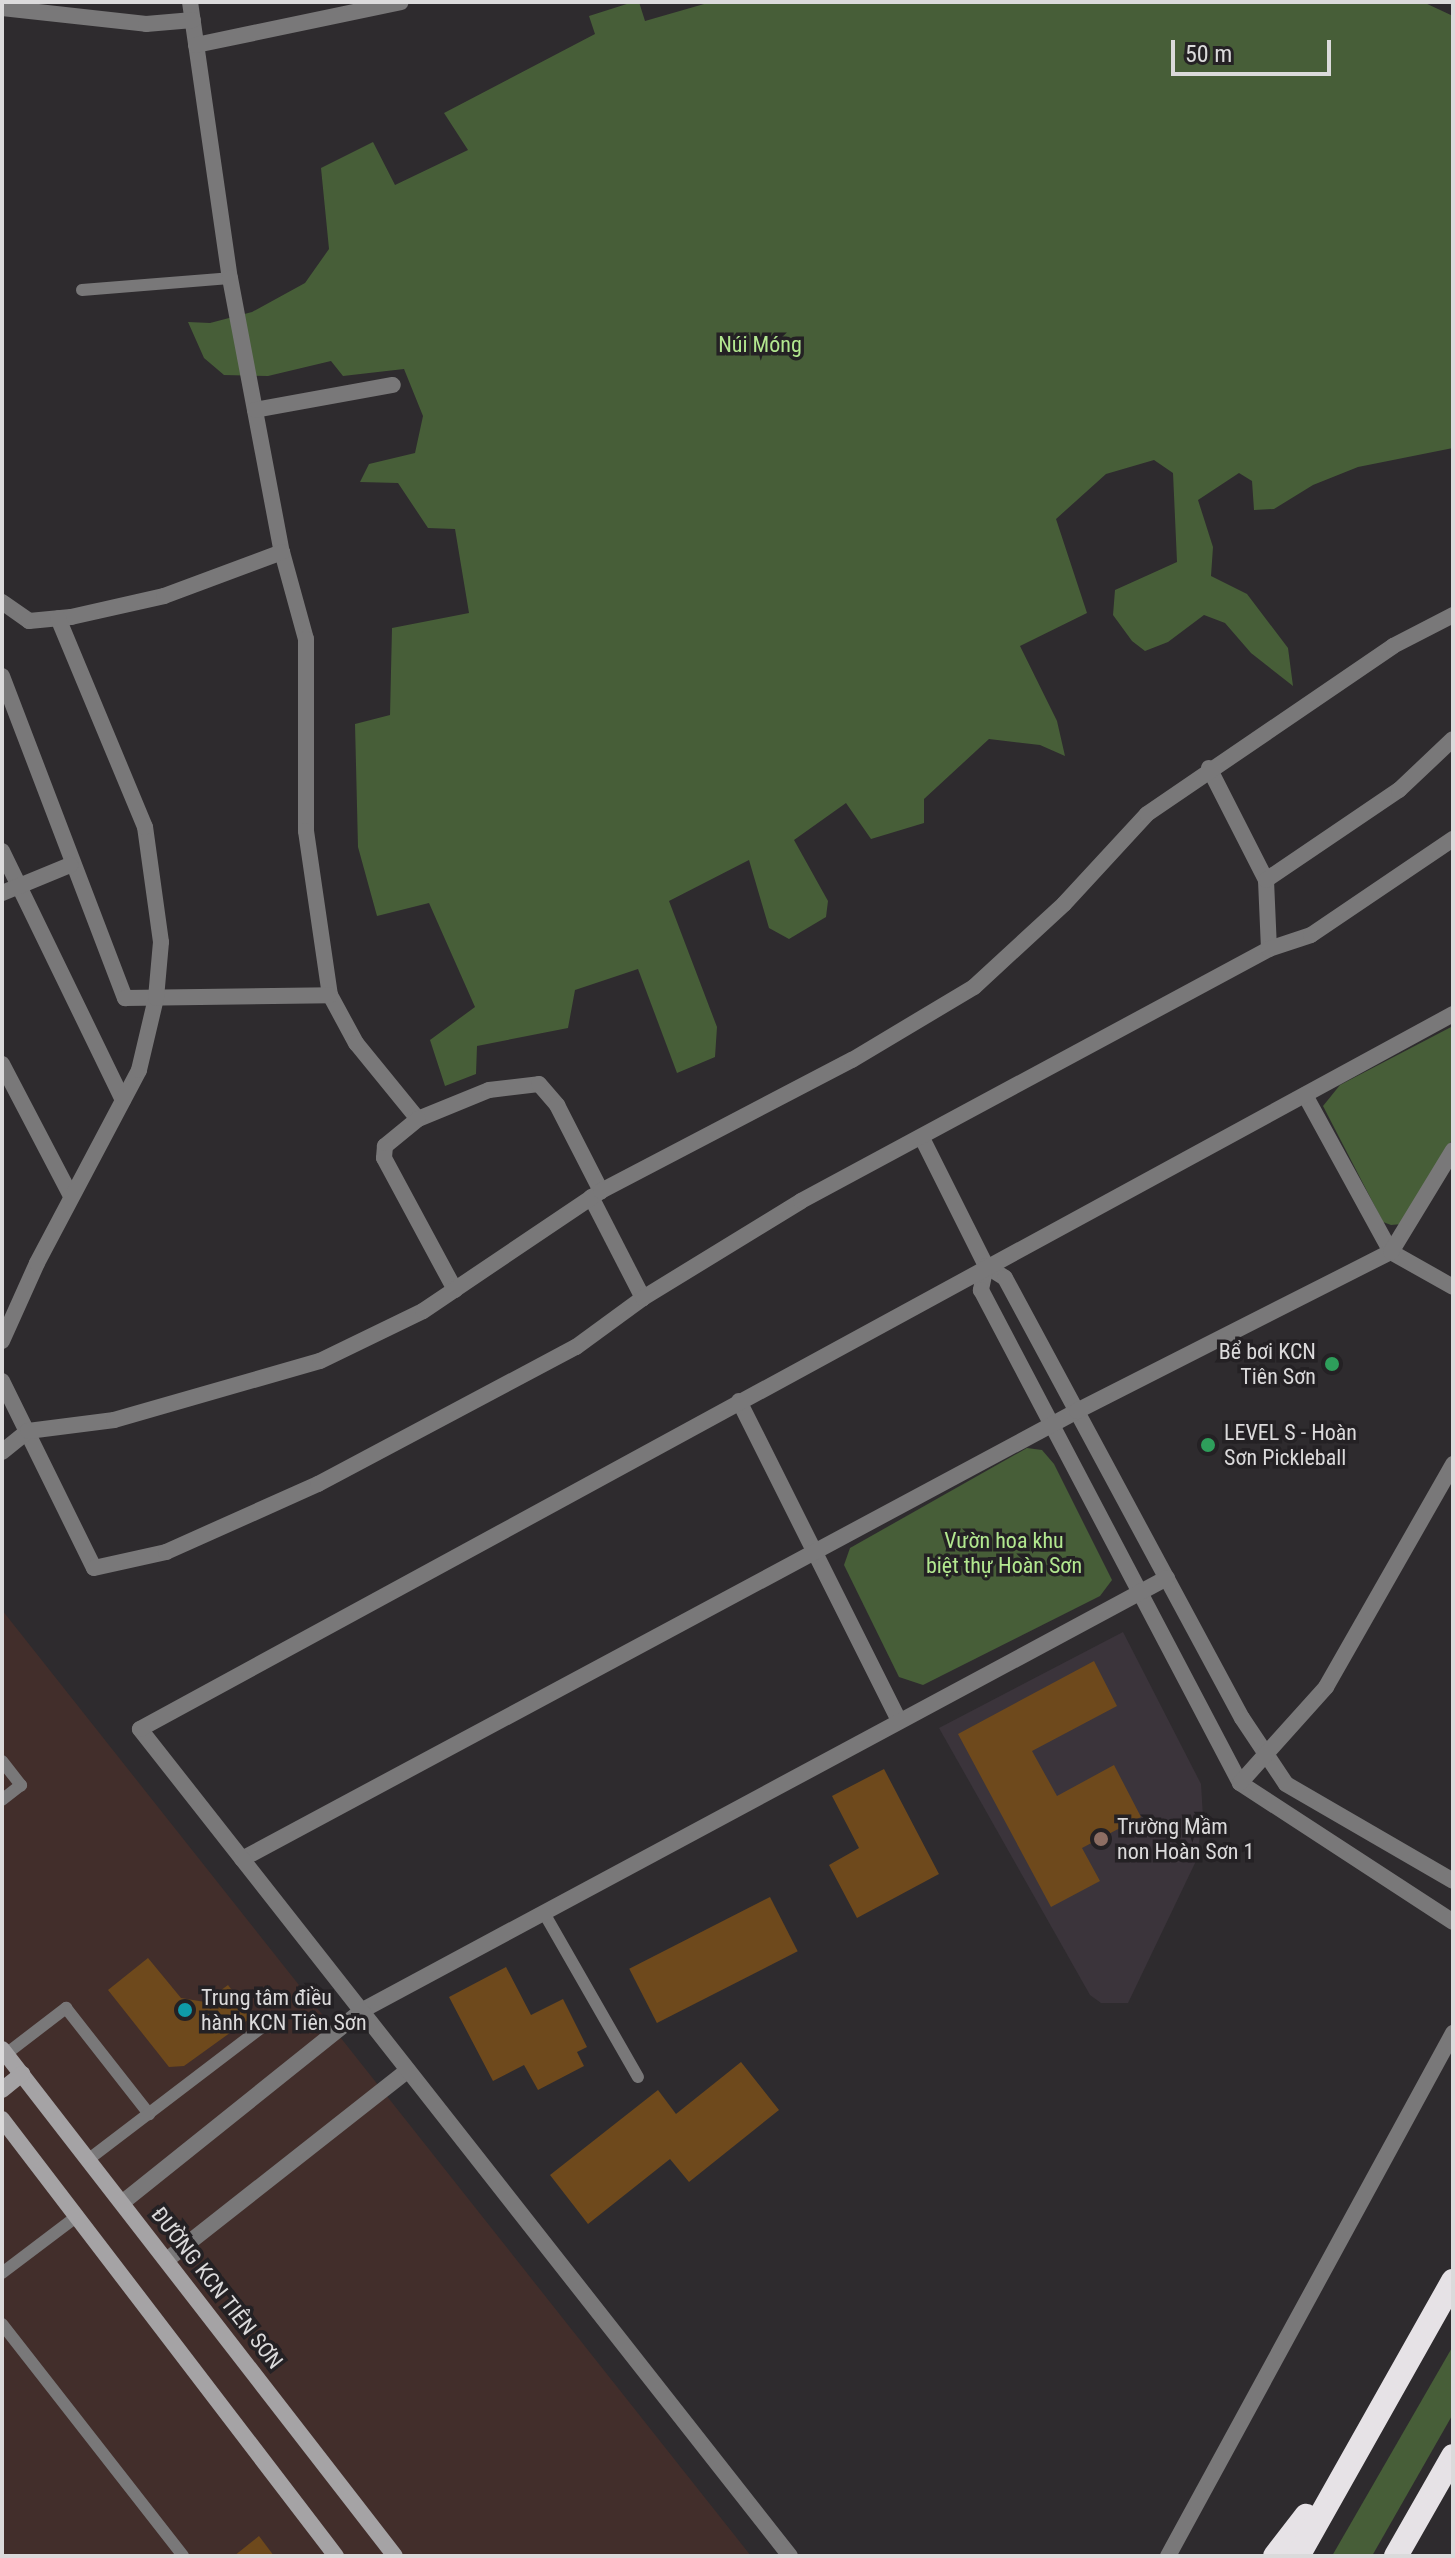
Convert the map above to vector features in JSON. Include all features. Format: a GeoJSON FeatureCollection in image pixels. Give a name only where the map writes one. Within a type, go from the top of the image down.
{"type":"FeatureCollection","features":[{"type":"Feature","properties":{"kind":"highway"},"geometry":{"type":"LineString","coordinates":[[1298,2556],[1453,2281]]}},
{"type":"Feature","properties":{"kind":"highway"},"geometry":{"type":"LineString","coordinates":[[1275,2556],[1361,2444]]}},
{"type":"Feature","properties":{"kind":"highway"},"geometry":{"type":"LineString","coordinates":[[1396,2556],[1453,2456]]}},
{"type":"Feature","properties":{"kind":"main road","name":"ĐƯỜNG KCN TIÊN SƠN"},"geometry":{"type":"LineString","coordinates":[[4,2052],[168,2259],[395,2556]]}},
{"type":"Feature","properties":{"kind":"main road"},"geometry":{"type":"LineString","coordinates":[[2,2090],[22,2074]]}},
{"type":"Feature","properties":{"kind":"main road"},"geometry":{"type":"LineString","coordinates":[[2,2119],[336,2556]]}},
{"type":"Feature","properties":{"kind":"street"},"geometry":{"type":"LineString","coordinates":[[190,2],[230,278],[282,552],[306,639],[306,831],[330,995],[356,1043],[418,1119]]}},
{"type":"Feature","properties":{"kind":"street"},"geometry":{"type":"LineString","coordinates":[[196,45],[401,2]]}},
{"type":"Feature","properties":{"kind":"street"},"geometry":{"type":"LineString","coordinates":[[2,8],[146,24],[193,20]]}},
{"type":"Feature","properties":{"kind":"street"},"geometry":{"type":"LineString","coordinates":[[255,410],[393,385]]}},
{"type":"Feature","properties":{"kind":"street"},"geometry":{"type":"LineString","coordinates":[[2,602],[17,618],[29,621],[58,618],[164,596],[282,552]]}},
{"type":"Feature","properties":{"kind":"street"},"geometry":{"type":"LineString","coordinates":[[2,1452],[28,1431],[114,1420],[320,1361],[455,1290],[596,1194],[852,1060],[974,987],[1064,904],[1147,814],[1209,768],[1393,646],[1453,615]]}},
{"type":"Feature","properties":{"kind":"street"},"geometry":{"type":"LineString","coordinates":[[2,1341],[71,1196],[139,1070],[156,998],[161,942],[145,827],[58,618]]}},
{"type":"Feature","properties":{"kind":"street"},"geometry":{"type":"LineString","coordinates":[[2,676],[70,865],[125,998],[330,995]]}},
{"type":"Feature","properties":{"kind":"street"},"geometry":{"type":"LineString","coordinates":[[1266,880],[1399,790],[1453,739]]}},
{"type":"Feature","properties":{"kind":"street"},"geometry":{"type":"LineString","coordinates":[[1209,768],[1266,880],[1269,949]]}},
{"type":"Feature","properties":{"kind":"street"},"geometry":{"type":"LineString","coordinates":[[2,1381],[94,1568],[152,1556],[318,1484],[576,1347],[643,1298],[801,1201],[1269,949],[1311,935],[1453,839]]}},
{"type":"Feature","properties":{"kind":"street"},"geometry":{"type":"LineString","coordinates":[[2,851],[123,1100]]}},
{"type":"Feature","properties":{"kind":"street"},"geometry":{"type":"LineString","coordinates":[[2,893],[70,865]]}},
{"type":"Feature","properties":{"kind":"street"},"geometry":{"type":"LineString","coordinates":[[790,2556],[140,1729],[1453,1014]]}},
{"type":"Feature","properties":{"kind":"street"},"geometry":{"type":"LineString","coordinates":[[2,1064],[71,1196]]}},
{"type":"Feature","properties":{"kind":"street"},"geometry":{"type":"LineString","coordinates":[[455,1290],[384,1158],[385,1146],[418,1119],[489,1090],[539,1084],[557,1105],[643,1298]]}},
{"type":"Feature","properties":{"kind":"street"},"geometry":{"type":"LineString","coordinates":[[1305,1095],[1391,1252],[1453,1287]]}},
{"type":"Feature","properties":{"kind":"street"},"geometry":{"type":"LineString","coordinates":[[922,1138],[986,1266],[1005,1278],[1167,1578],[1286,1784],[1453,1881]]}},
{"type":"Feature","properties":{"kind":"street"},"geometry":{"type":"LineString","coordinates":[[242,1859],[1052,1424],[1391,1252],[1453,1150]]}},
{"type":"Feature","properties":{"kind":"street"},"geometry":{"type":"LineString","coordinates":[[986,1266],[981,1290],[1240,1783],[1453,1922]]}},
{"type":"Feature","properties":{"kind":"street"},"geometry":{"type":"LineString","coordinates":[[739,1401],[899,1721]]}},
{"type":"Feature","properties":{"kind":"street"},"geometry":{"type":"LineString","coordinates":[[1240,1783],[1268,1756],[1326,1687],[1453,1464]]}},
{"type":"Feature","properties":{"kind":"street"},"geometry":{"type":"LineString","coordinates":[[123,2202],[361,2011],[1167,1578]]}},
{"type":"Feature","properties":{"kind":"street"},"geometry":{"type":"LineString","coordinates":[[1168,2556],[1453,2033]]}},
{"type":"Feature","properties":{"kind":"street"},"geometry":{"type":"LineString","coordinates":[[168,2259],[408,2070]]}},
{"type":"Feature","properties":{"kind":"lane"},"geometry":{"type":"LineString","coordinates":[[82,290],[230,278]]}},
{"type":"Feature","properties":{"kind":"lane"},"geometry":{"type":"LineString","coordinates":[[2,1761],[21,1785],[2,1800]]}},
{"type":"Feature","properties":{"kind":"lane"},"geometry":{"type":"LineString","coordinates":[[544,1913],[638,2077]]}},
{"type":"Feature","properties":{"kind":"lane"},"geometry":{"type":"LineString","coordinates":[[4,2052],[66,2008],[149,2114]]}},
{"type":"Feature","properties":{"kind":"lane"},"geometry":{"type":"LineString","coordinates":[[89,2159],[269,2022]]}},
{"type":"Feature","properties":{"kind":"lane"},"geometry":{"type":"LineString","coordinates":[[2,2273],[76,2217]]}},
{"type":"Feature","properties":{"kind":"lane"},"geometry":{"type":"LineString","coordinates":[[2,2324],[183,2556]]}},
{"type":"Feature","properties":{"kind":"shaded area"},"geometry":{"type":"Polygon","coordinates":[[[2,1610],[751,2556],[2,2556],[2,1610]]]}},
{"type":"Feature","properties":{"kind":"shaded area","name":"Trường Mầm non Hoàn Sơn 1"},"geometry":{"type":"Polygon","coordinates":[[[1123,1632],[1201,1784],[1203,1817],[1196,1861],[1128,2003],[1101,2003],[1090,1995],[939,1728],[1123,1632]]]}},
{"type":"Feature","properties":{"kind":"green space","name":"Núi Móng"},"geometry":{"type":"Polygon","coordinates":[[[639,2],[645,21],[711,2],[1423,2],[1453,16],[1453,448],[1358,467],[1313,485],[1274,509],[1254,510],[1252,481],[1239,473],[1198,500],[1213,547],[1211,576],[1247,594],[1288,648],[1293,686],[1251,653],[1225,623],[1204,615],[1168,642],[1145,651],[1132,641],[1113,615],[1115,590],[1177,562],[1173,473],[1154,460],[1106,474],[1056,519],[1087,613],[1020,646],[1057,721],[1065,756],[1040,745],[989,739],[924,799],[924,823],[871,839],[846,803],[794,840],[828,901],[826,917],[789,939],[769,928],[749,860],[669,901],[717,1027],[715,1057],[677,1073],[638,969],[575,990],[568,1028],[477,1046],[476,1074],[445,1086],[430,1040],[475,1007],[429,903],[377,916],[358,847],[355,724],[390,715],[392,628],[469,613],[455,529],[428,528],[398,483],[360,482],[369,464],[415,453],[423,416],[404,369],[343,376],[331,361],[268,376],[224,375],[204,358],[188,322],[210,323],[252,312],[305,283],[329,249],[321,168],[373,142],[395,185],[468,150],[444,113],[595,34],[589,16],[639,2]]]}},
{"type":"Feature","properties":{"kind":"green space"},"geometry":{"type":"Polygon","coordinates":[[[1453,1026],[1453,1138],[1402,1224],[1391,1225],[1383,1222],[1323,1106],[1340,1085],[1453,1026]]]}},
{"type":"Feature","properties":{"kind":"green space","name":"Vườn hoa khu biệt thự Hoàn Sơn"},"geometry":{"type":"Polygon","coordinates":[[[1027,1448],[1042,1450],[1054,1464],[1112,1580],[1100,1596],[923,1685],[899,1677],[844,1565],[850,1548],[1027,1448]]]}},
{"type":"Feature","properties":{"kind":"green space"},"geometry":{"type":"Polygon","coordinates":[[[1453,2346],[1453,2414],[1372,2556],[1332,2556],[1453,2346]]]}},
{"type":"Feature","properties":{"kind":"building"},"geometry":{"type":"Polygon","coordinates":[[[1094,1661],[1117,1706],[1032,1751],[1057,1796],[1114,1765],[1141,1817],[1082,1848],[1100,1881],[1051,1907],[958,1734],[1094,1661]]]}},
{"type":"Feature","properties":{"kind":"building"},"geometry":{"type":"Polygon","coordinates":[[[884,1769],[939,1874],[857,1918],[829,1865],[859,1848],[832,1796],[884,1769]]]}},
{"type":"Feature","properties":{"kind":"building"},"geometry":{"type":"Polygon","coordinates":[[[770,1897],[798,1951],[657,2023],[629,1969],[770,1897]]]}},
{"type":"Feature","properties":{"kind":"building","name":"Trung tâm điều hành KCN Tiên Sơn"},"geometry":{"type":"Polygon","coordinates":[[[148,1958],[181,1998],[205,2002],[228,1985],[252,2017],[184,2066],[169,2067],[108,1990],[148,1958]]]}},
{"type":"Feature","properties":{"kind":"building"},"geometry":{"type":"Polygon","coordinates":[[[506,1967],[531,2015],[563,1999],[587,2047],[577,2052],[584,2066],[538,2090],[524,2065],[493,2081],[449,1997],[506,1967]]]}},
{"type":"Feature","properties":{"kind":"building"},"geometry":{"type":"Polygon","coordinates":[[[741,2062],[779,2110],[689,2182],[670,2159],[588,2224],[550,2175],[658,2090],[676,2114],[741,2062]]]}},
{"type":"Feature","properties":{"kind":"building"},"geometry":{"type":"Polygon","coordinates":[[[259,2536],[274,2556],[234,2556],[259,2536]]]}},
{"type":"Feature","properties":{"kind":"place","name":"Bể bơi KCN Tiên Sơn"},"geometry":{"type":"Point","coordinates":[1332,1364]}},
{"type":"Feature","properties":{"kind":"place","name":"LEVEL S - Hoàn Sơn Pickleball"},"geometry":{"type":"Point","coordinates":[1208,1445]}},
{"type":"Feature","properties":{"kind":"place","name":"Trường Mầm non Hoàn Sơn 1"},"geometry":{"type":"Point","coordinates":[1101,1839]}},
{"type":"Feature","properties":{"kind":"place","name":"Trung tâm điều hành KCN Tiên Sơn"},"geometry":{"type":"Point","coordinates":[185,2010]}}]}
